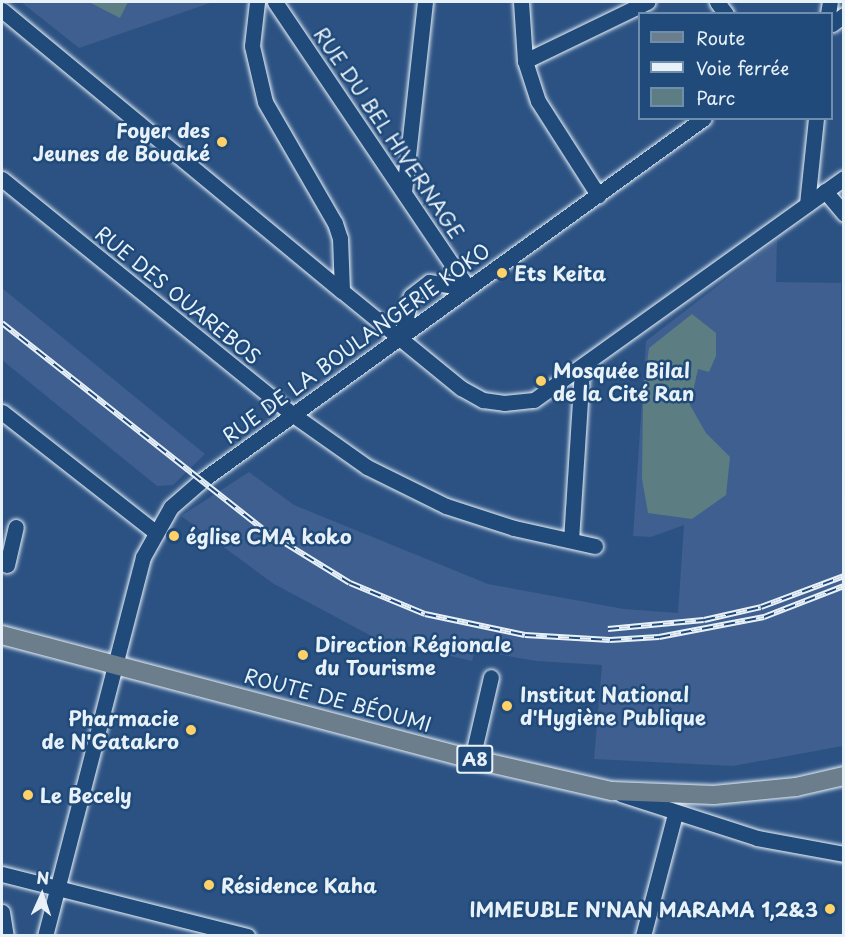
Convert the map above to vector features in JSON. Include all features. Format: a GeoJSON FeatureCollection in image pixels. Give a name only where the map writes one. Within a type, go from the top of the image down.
{"type":"FeatureCollection","features":[{"type":"Feature","properties":{"kind":"main road","name":"ROUTE DE BÉOUMI"},"geometry":{"type":"LineString","coordinates":[[2,635],[472,759],[612,790],[714,795],[796,787],[843,777]]}},
{"type":"Feature","properties":{"kind":"street"},"geometry":{"type":"LineString","coordinates":[[257,2],[252,46],[265,102],[335,223],[340,238],[342,291]]}},
{"type":"Feature","properties":{"kind":"street","name":"RUE DU BEL HIVERNAGE"},"geometry":{"type":"LineString","coordinates":[[275,2],[468,288]]}},
{"type":"Feature","properties":{"kind":"street"},"geometry":{"type":"LineString","coordinates":[[404,192],[425,2]]}},
{"type":"Feature","properties":{"kind":"street"},"geometry":{"type":"LineString","coordinates":[[521,2],[525,61],[538,101],[598,195]]}},
{"type":"Feature","properties":{"kind":"street"},"geometry":{"type":"LineString","coordinates":[[525,61],[647,2]]}},
{"type":"Feature","properties":{"kind":"street"},"geometry":{"type":"LineString","coordinates":[[2,10],[461,388],[483,400],[504,404],[534,400],[582,369],[843,178]]}},
{"type":"Feature","properties":{"kind":"street","name":"RUE DE LA BOULANGERIE KOKO"},"geometry":{"type":"LineString","coordinates":[[45,936],[143,557],[171,507],[190,489],[292,414],[401,338],[701,120]]}},
{"type":"Feature","properties":{"kind":"street"},"geometry":{"type":"LineString","coordinates":[[807,204],[816,120]]}},
{"type":"Feature","properties":{"kind":"street","name":"RUE DES OUAREBOS"},"geometry":{"type":"LineString","coordinates":[[2,179],[292,414],[367,467],[446,506],[514,528],[595,546]]}},
{"type":"Feature","properties":{"kind":"street"},"geometry":{"type":"LineString","coordinates":[[825,191],[843,214]]}},
{"type":"Feature","properties":{"kind":"street"},"geometry":{"type":"LineString","coordinates":[[401,338],[411,296],[429,282],[468,288]]}},
{"type":"Feature","properties":{"kind":"street"},"geometry":{"type":"LineString","coordinates":[[571,540],[582,369]]}},
{"type":"Feature","properties":{"kind":"street"},"geometry":{"type":"LineString","coordinates":[[2,412],[155,532]]}},
{"type":"Feature","properties":{"kind":"street"},"geometry":{"type":"LineString","coordinates":[[7,565],[16,527]]}},
{"type":"Feature","properties":{"kind":"street"},"geometry":{"type":"LineString","coordinates":[[472,759],[491,677]]}},
{"type":"Feature","properties":{"kind":"street"},"geometry":{"type":"LineString","coordinates":[[612,790],[675,814],[757,838],[843,854]]}},
{"type":"Feature","properties":{"kind":"street"},"geometry":{"type":"LineString","coordinates":[[643,936],[675,814]]}},
{"type":"Feature","properties":{"kind":"street"},"geometry":{"type":"LineString","coordinates":[[2,874],[247,936]]}},
{"type":"Feature","properties":{"kind":"street"},"geometry":{"type":"LineString","coordinates":[[2,912],[6,936]]}},
{"type":"Feature","properties":{"kind":"shaded area"},"geometry":{"type":"Polygon","coordinates":[[[21,2],[213,2],[79,48],[21,2]]]}},
{"type":"Feature","properties":{"kind":"shaded area"},"geometry":{"type":"Polygon","coordinates":[[[777,240],[776,282],[841,283],[843,746],[733,766],[594,759],[602,665],[536,661],[475,650],[472,661],[377,639],[274,584],[181,516],[249,472],[294,505],[488,584],[624,609],[678,613],[684,525],[651,537],[633,536],[646,341],[777,240]]]}},
{"type":"Feature","properties":{"kind":"shaded area"},"geometry":{"type":"Polygon","coordinates":[[[2,288],[205,454],[173,485],[157,486],[2,360],[2,288]]]}},
{"type":"Feature","properties":{"kind":"green space"},"geometry":{"type":"Polygon","coordinates":[[[89,2],[128,2],[120,18],[89,2]]]}},
{"type":"Feature","properties":{"kind":"green space"},"geometry":{"type":"Polygon","coordinates":[[[692,314],[716,333],[716,356],[709,372],[698,369],[690,405],[706,433],[730,457],[726,495],[692,519],[648,513],[642,479],[643,393],[649,348],[692,314]]]}},
{"type":"Feature","properties":{"kind":"railway"},"geometry":{"type":"LineString","coordinates":[[2,323],[267,532],[350,583],[425,614],[525,635],[610,640],[659,637],[764,617],[844,586]]}},
{"type":"Feature","properties":{"kind":"railway"},"geometry":{"type":"LineString","coordinates":[[608,629],[704,620],[761,607],[844,576]]}},
{"type":"Feature","properties":{"kind":"place","name":"Foyer des Jeunes de Bouaké"},"geometry":{"type":"Point","coordinates":[222,142]}},
{"type":"Feature","properties":{"kind":"place","name":"Ets Keita"},"geometry":{"type":"Point","coordinates":[502,273]}},
{"type":"Feature","properties":{"kind":"place","name":"Mosquée Bilal de la Cité Ran"},"geometry":{"type":"Point","coordinates":[541,381]}},
{"type":"Feature","properties":{"kind":"place","name":"église CMA koko"},"geometry":{"type":"Point","coordinates":[174,536]}},
{"type":"Feature","properties":{"kind":"place","name":"Direction Régionale du Tourisme"},"geometry":{"type":"Point","coordinates":[303,655]}},
{"type":"Feature","properties":{"kind":"place","name":"Institut National d'Hygiène Publique"},"geometry":{"type":"Point","coordinates":[507,706]}},
{"type":"Feature","properties":{"kind":"place","name":"Pharmacie de N'Gatakro"},"geometry":{"type":"Point","coordinates":[191,730]}},
{"type":"Feature","properties":{"kind":"place","name":"Le Becely"},"geometry":{"type":"Point","coordinates":[28,795]}},
{"type":"Feature","properties":{"kind":"place","name":"Résidence Kaha"},"geometry":{"type":"Point","coordinates":[209,885]}},
{"type":"Feature","properties":{"kind":"place","name":"IMMEUBLE N'NAN MARAMA 1,2&3"},"geometry":{"type":"Point","coordinates":[830,909]}}]}
